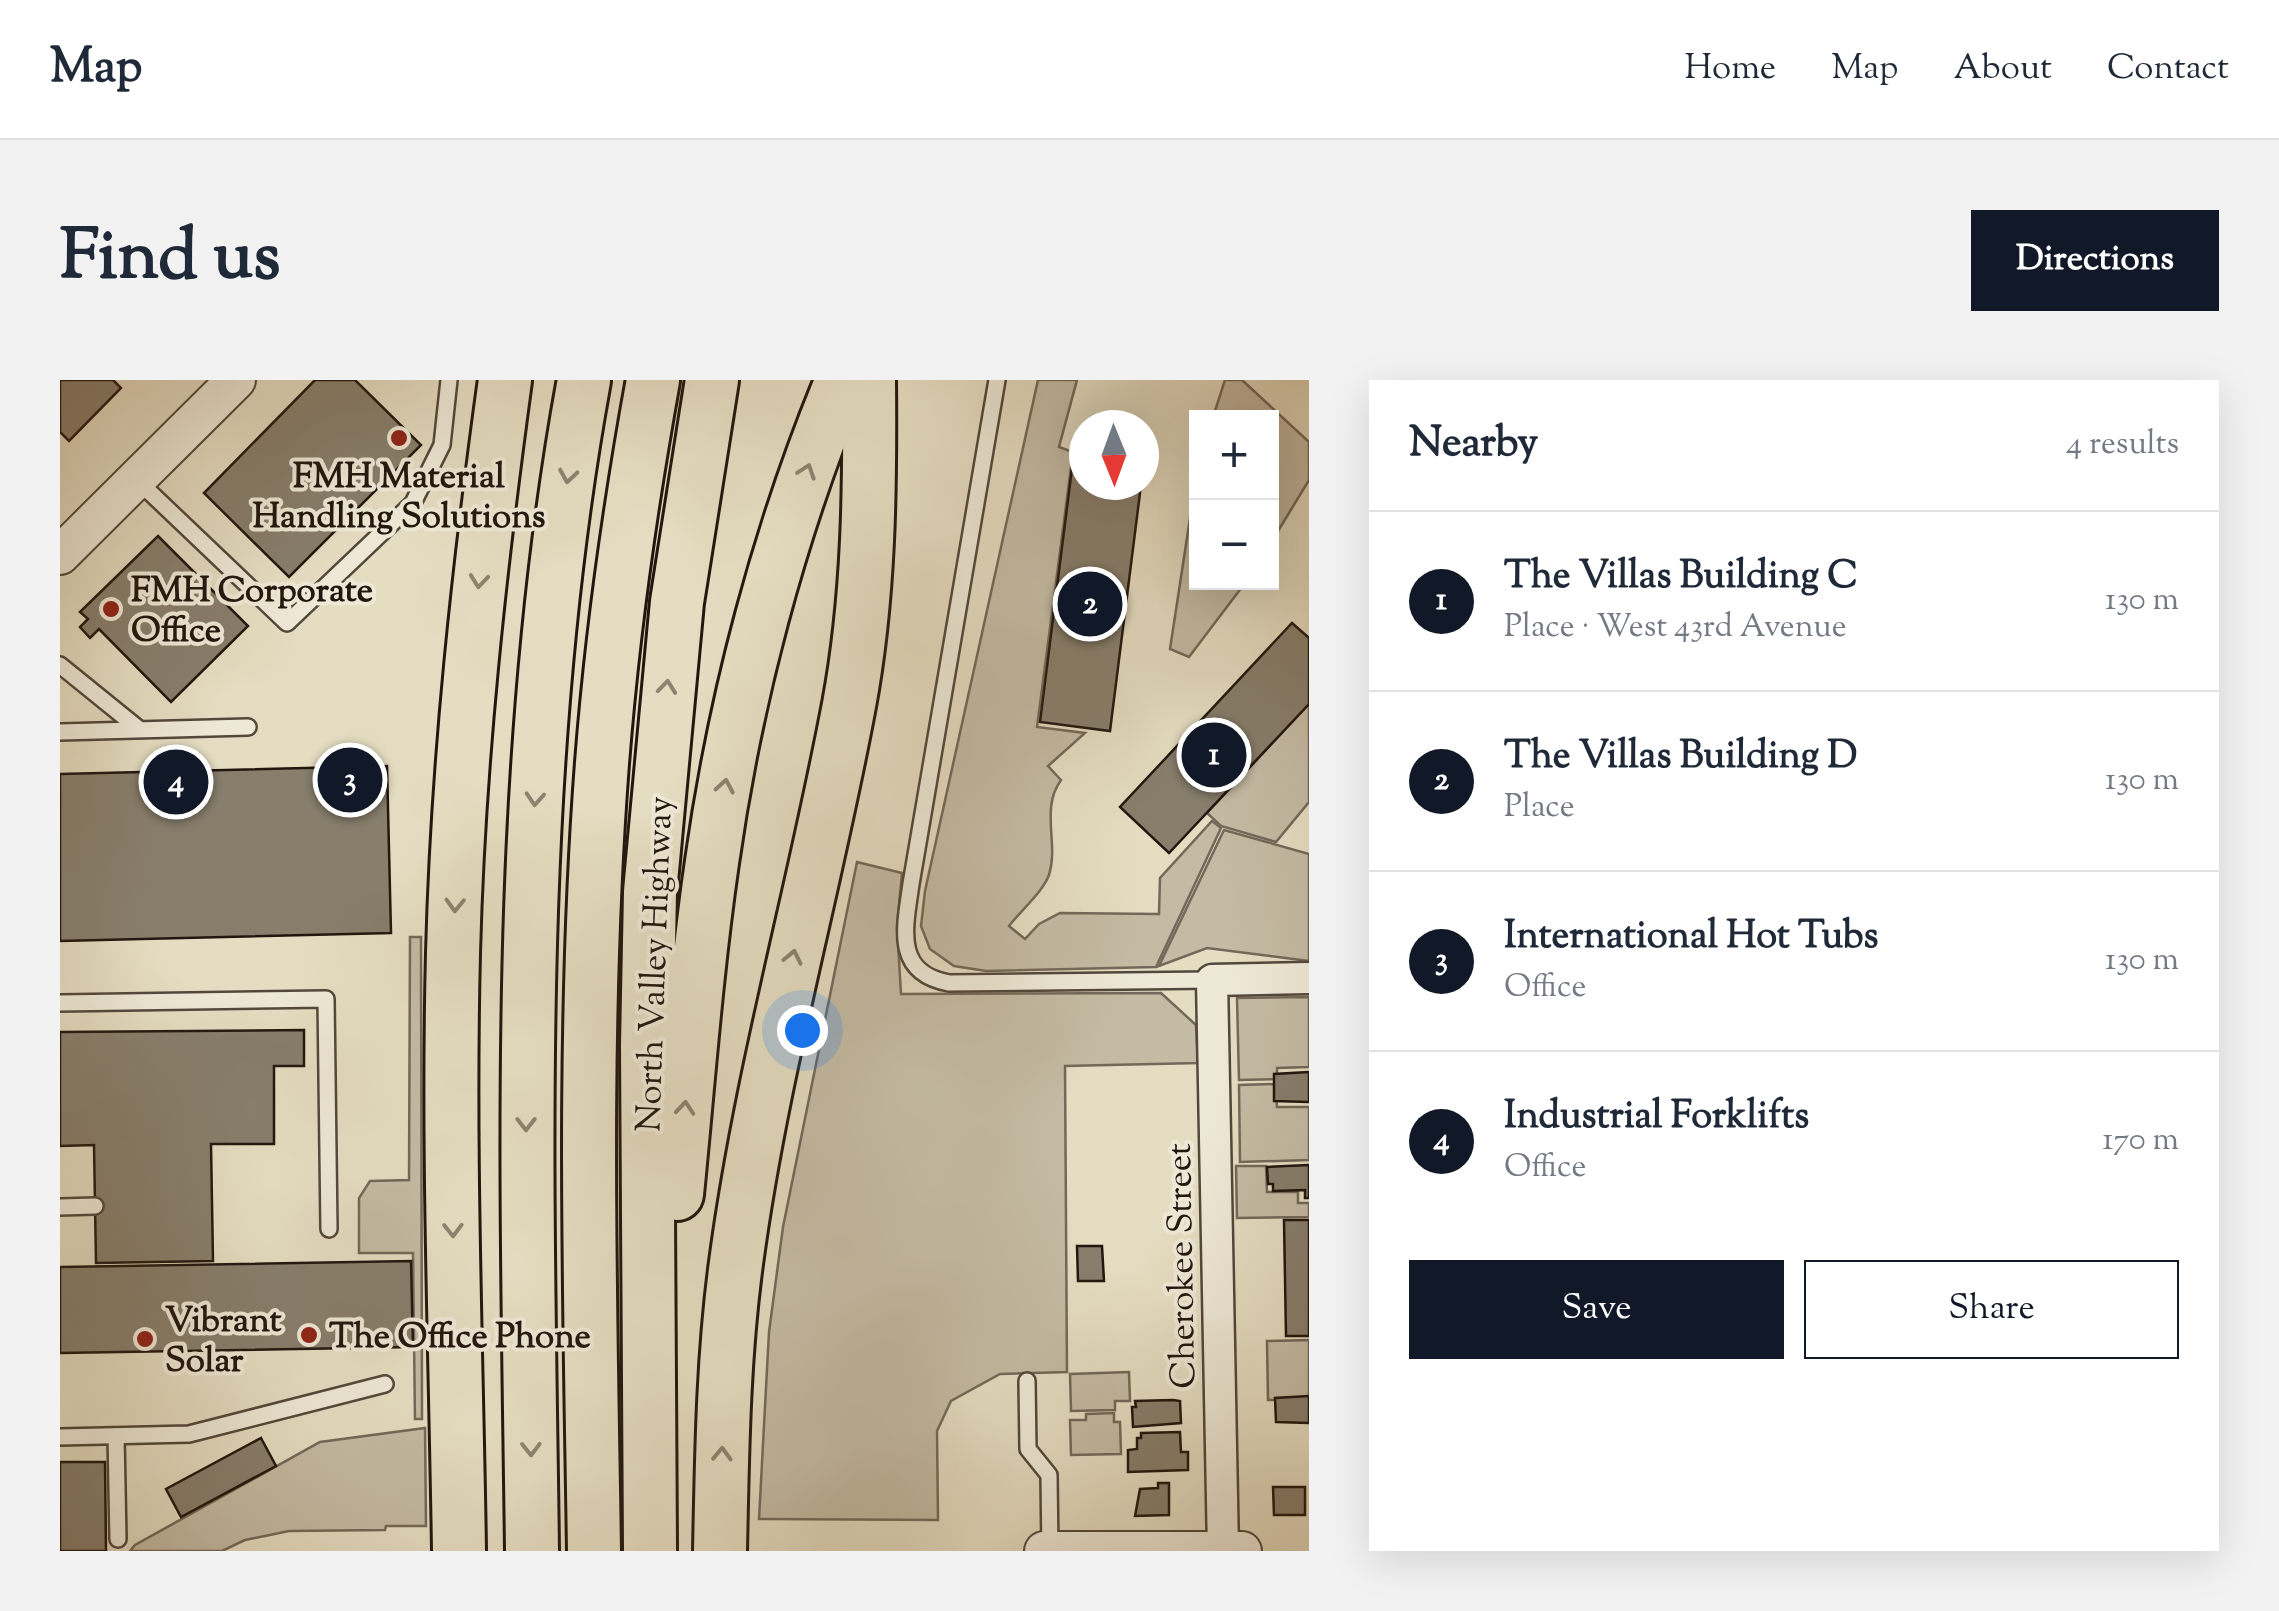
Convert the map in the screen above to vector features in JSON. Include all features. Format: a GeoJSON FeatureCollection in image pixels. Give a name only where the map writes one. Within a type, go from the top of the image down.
{"type":"FeatureCollection","features":[{"type":"Feature","properties":{"kind":"highway"},"geometry":{"type":"LineString","coordinates":[[459,1551],[450,1089],[453,950],[470,660],[505,380]]}},
{"type":"Feature","properties":{"kind":"highway"},"geometry":{"type":"LineString","coordinates":[[532,1551],[526,1088],[529,903],[552,598],[584,380]]}},
{"type":"Feature","properties":{"kind":"highway"},"geometry":{"type":"LineString","coordinates":[[594,1551],[590,1079],[594,902],[602,762],[619,598],[653,380]]}},
{"type":"Feature","properties":{"kind":"highway","name":"North Valley Highway"},"geometry":{"type":"LineString","coordinates":[[650,1535],[650,892],[675,620],[687,522],[712,380]]}},
{"type":"Feature","properties":{"kind":"highway"},"geometry":{"type":"LineString","coordinates":[[650,1535],[667,1289],[715,843],[760,633],[803,482],[842,380]]}},
{"type":"Feature","properties":{"kind":"highway"},"geometry":{"type":"LineString","coordinates":[[833,773],[880,608],[892,510],[900,380]]}},
{"type":"Feature","properties":{"kind":"highway"},"geometry":{"type":"LineString","coordinates":[[720,1551],[726,1352],[736,1261],[790,971],[849,705],[865,578],[870,403]]}},
{"type":"Feature","properties":{"kind":"street"},"geometry":{"type":"LineString","coordinates":[[60,555],[236,380]]}},
{"type":"Feature","properties":{"kind":"street"},"geometry":{"type":"LineString","coordinates":[[1212,980],[1309,978]]}},
{"type":"Feature","properties":{"kind":"street","name":"Cherokee Street"},"geometry":{"type":"LineString","coordinates":[[1212,980],[1223,1550]]}},
{"type":"Feature","properties":{"kind":"street"},"geometry":{"type":"LineString","coordinates":[[1047,1551],[1242,1551]]}},
{"type":"Feature","properties":{"kind":"lane"},"geometry":{"type":"LineString","coordinates":[[136,479],[288,623],[413,503],[442,445],[449,380]]}},
{"type":"Feature","properties":{"kind":"lane"},"geometry":{"type":"LineString","coordinates":[[996,380],[910,884],[906,948],[922,973],[934,981],[949,983],[1212,980]]}},
{"type":"Feature","properties":{"kind":"lane"},"geometry":{"type":"LineString","coordinates":[[60,665],[140,729]]}},
{"type":"Feature","properties":{"kind":"lane"},"geometry":{"type":"LineString","coordinates":[[60,732],[248,726]]}},
{"type":"Feature","properties":{"kind":"lane"},"geometry":{"type":"LineString","coordinates":[[60,1003],[326,998],[330,1230]]}},
{"type":"Feature","properties":{"kind":"lane"},"geometry":{"type":"LineString","coordinates":[[60,1207],[95,1206]]}},
{"type":"Feature","properties":{"kind":"lane"},"geometry":{"type":"LineString","coordinates":[[1027,1381],[1028,1449],[1048,1475],[1047,1551]]}},
{"type":"Feature","properties":{"kind":"lane"},"geometry":{"type":"LineString","coordinates":[[60,1436],[189,1434],[385,1384]]}},
{"type":"Feature","properties":{"kind":"lane"},"geometry":{"type":"LineString","coordinates":[[116,1436],[118,1540]]}},
{"type":"Feature","properties":{"kind":"shaded area"},"geometry":{"type":"Polygon","coordinates":[[[1038,380],[1077,380],[1059,447],[1069,451],[1069,483],[1037,727],[1085,733],[1048,766],[1061,780],[1052,803],[1052,863],[1046,882],[1009,926],[1025,939],[1039,924],[1060,913],[1159,914],[1160,878],[1212,821],[1221,828],[1156,967],[986,971],[954,966],[930,949],[921,926],[925,891],[1038,380]]]}},
{"type":"Feature","properties":{"kind":"shaded area"},"geometry":{"type":"Polygon","coordinates":[[[1225,380],[1242,380],[1274,410],[1215,410],[1225,380]]]}},
{"type":"Feature","properties":{"kind":"shaded area"},"geometry":{"type":"Polygon","coordinates":[[[1279,414],[1309,442],[1309,480],[1279,529],[1279,414]]]}},
{"type":"Feature","properties":{"kind":"shaded area"},"geometry":{"type":"Polygon","coordinates":[[[1189,525],[1189,590],[1240,590],[1189,657],[1170,649],[1189,525]]]}},
{"type":"Feature","properties":{"kind":"shaded area"},"geometry":{"type":"Polygon","coordinates":[[[1309,704],[1309,802],[1276,842],[1221,826],[1207,813],[1309,704]]]}},
{"type":"Feature","properties":{"kind":"shaded area"},"geometry":{"type":"Polygon","coordinates":[[[1224,830],[1309,854],[1309,961],[1207,948],[1159,966],[1224,830]]]}},
{"type":"Feature","properties":{"kind":"shaded area"},"geometry":{"type":"Polygon","coordinates":[[[857,862],[902,873],[897,926],[901,994],[1161,993],[1196,1025],[1198,1063],[1065,1066],[1067,1372],[1000,1374],[951,1401],[937,1431],[938,1520],[759,1519],[769,1332],[783,1227],[857,862]]]}},
{"type":"Feature","properties":{"kind":"shaded area"},"geometry":{"type":"Polygon","coordinates":[[[410,937],[421,937],[422,1419],[415,1419],[413,1253],[359,1253],[359,1198],[370,1181],[409,1180],[410,937]]]}},
{"type":"Feature","properties":{"kind":"shaded area"},"geometry":{"type":"Polygon","coordinates":[[[1309,997],[1309,1067],[1277,1068],[1277,1079],[1239,1080],[1237,998],[1309,997]]]}},
{"type":"Feature","properties":{"kind":"shaded area"},"geometry":{"type":"Polygon","coordinates":[[[1276,1084],[1277,1107],[1309,1107],[1309,1160],[1240,1162],[1239,1085],[1276,1084]]]}},
{"type":"Feature","properties":{"kind":"shaded area"},"geometry":{"type":"Polygon","coordinates":[[[1236,1166],[1266,1166],[1267,1192],[1298,1192],[1298,1203],[1309,1203],[1309,1217],[1237,1218],[1236,1166]]]}},
{"type":"Feature","properties":{"kind":"shaded area"},"geometry":{"type":"Polygon","coordinates":[[[1309,1340],[1309,1399],[1268,1400],[1267,1341],[1309,1340]]]}},
{"type":"Feature","properties":{"kind":"shaded area"},"geometry":{"type":"Polygon","coordinates":[[[1129,1372],[1130,1401],[1115,1401],[1115,1410],[1071,1411],[1070,1374],[1129,1372]]]}},
{"type":"Feature","properties":{"kind":"shaded area"},"geometry":{"type":"Polygon","coordinates":[[[1114,1413],[1114,1422],[1120,1422],[1121,1454],[1071,1455],[1070,1420],[1086,1420],[1086,1414],[1114,1413]]]}},
{"type":"Feature","properties":{"kind":"shaded area"},"geometry":{"type":"Polygon","coordinates":[[[425,1428],[426,1526],[289,1531],[245,1540],[222,1551],[130,1551],[320,1442],[425,1428]]]}},
{"type":"Feature","properties":{"kind":"building"},"geometry":{"type":"Polygon","coordinates":[[[60,380],[113,380],[121,388],[69,441],[60,432],[60,380]]]}},
{"type":"Feature","properties":{"kind":"building"},"geometry":{"type":"Polygon","coordinates":[[[315,380],[355,380],[421,445],[289,577],[204,493],[315,380]]]}},
{"type":"Feature","properties":{"kind":"building"},"geometry":{"type":"Polygon","coordinates":[[[1069,492],[1069,500],[1139,500],[1110,731],[1040,722],[1069,492]]]}},
{"type":"Feature","properties":{"kind":"building"},"geometry":{"type":"Polygon","coordinates":[[[158,536],[248,626],[171,702],[99,629],[90,638],[80,627],[88,619],[80,612],[158,536]]]}},
{"type":"Feature","properties":{"kind":"building"},"geometry":{"type":"Polygon","coordinates":[[[1292,623],[1309,638],[1309,704],[1169,853],[1120,807],[1292,623]]]}},
{"type":"Feature","properties":{"kind":"building"},"geometry":{"type":"Polygon","coordinates":[[[387,766],[391,933],[60,941],[60,774],[387,766]]]}},
{"type":"Feature","properties":{"kind":"building"},"geometry":{"type":"Polygon","coordinates":[[[304,1030],[304,1066],[274,1066],[274,1144],[211,1144],[213,1261],[96,1263],[94,1145],[60,1146],[60,1032],[304,1030]]]}},
{"type":"Feature","properties":{"kind":"building"},"geometry":{"type":"Polygon","coordinates":[[[1309,1072],[1309,1102],[1274,1101],[1274,1074],[1309,1072]]]}},
{"type":"Feature","properties":{"kind":"building"},"geometry":{"type":"Polygon","coordinates":[[[1309,1165],[1309,1198],[1305,1198],[1305,1190],[1273,1191],[1273,1184],[1268,1184],[1267,1167],[1309,1165]]]}},
{"type":"Feature","properties":{"kind":"building"},"geometry":{"type":"Polygon","coordinates":[[[1284,1220],[1309,1220],[1309,1336],[1286,1336],[1284,1220]]]}},
{"type":"Feature","properties":{"kind":"building"},"geometry":{"type":"Polygon","coordinates":[[[1077,1246],[1102,1246],[1104,1281],[1078,1281],[1077,1246]]]}},
{"type":"Feature","properties":{"kind":"building"},"geometry":{"type":"Polygon","coordinates":[[[411,1261],[413,1347],[60,1353],[60,1267],[411,1261]]]}},
{"type":"Feature","properties":{"kind":"building"},"geometry":{"type":"Polygon","coordinates":[[[1309,1396],[1309,1423],[1276,1422],[1275,1398],[1309,1396]]]}},
{"type":"Feature","properties":{"kind":"building"},"geometry":{"type":"Polygon","coordinates":[[[1135,1401],[1180,1401],[1181,1423],[1133,1427],[1135,1401]]]}},
{"type":"Feature","properties":{"kind":"building"},"geometry":{"type":"Polygon","coordinates":[[[1180,1432],[1181,1452],[1188,1452],[1188,1470],[1128,1472],[1128,1450],[1137,1449],[1141,1433],[1180,1432]]]}},
{"type":"Feature","properties":{"kind":"building"},"geometry":{"type":"Polygon","coordinates":[[[261,1438],[276,1466],[181,1517],[166,1489],[261,1438]]]}},
{"type":"Feature","properties":{"kind":"building"},"geometry":{"type":"Polygon","coordinates":[[[60,1462],[105,1462],[106,1551],[60,1551],[60,1462]]]}},
{"type":"Feature","properties":{"kind":"building"},"geometry":{"type":"Polygon","coordinates":[[[1158,1483],[1169,1483],[1169,1515],[1135,1516],[1140,1489],[1158,1488],[1158,1483]]]}},
{"type":"Feature","properties":{"kind":"building"},"geometry":{"type":"Polygon","coordinates":[[[1273,1487],[1305,1487],[1305,1515],[1274,1515],[1273,1487]]]}},
{"type":"Feature","properties":{"kind":"place","name":"FMH Material Handling Solutions"},"geometry":{"type":"Point","coordinates":[399,438]}},
{"type":"Feature","properties":{"kind":"place","name":"The Villas Building D"},"geometry":{"type":"Point","coordinates":[1090,604]}},
{"type":"Feature","properties":{"kind":"place","name":"FMH Corporate Office"},"geometry":{"type":"Point","coordinates":[111,609]}},
{"type":"Feature","properties":{"kind":"place","name":"The Villas Building C"},"geometry":{"type":"Point","coordinates":[1214,755]}},
{"type":"Feature","properties":{"kind":"place","name":"International Hot Tubs"},"geometry":{"type":"Point","coordinates":[350,780]}},
{"type":"Feature","properties":{"kind":"place","name":"Industrial Forklifts"},"geometry":{"type":"Point","coordinates":[176,782]}},
{"type":"Feature","properties":{"kind":"place","name":"The Office Phone"},"geometry":{"type":"Point","coordinates":[309,1335]}},
{"type":"Feature","properties":{"kind":"place","name":"Vibrant Solar"},"geometry":{"type":"Point","coordinates":[145,1339]}}]}
